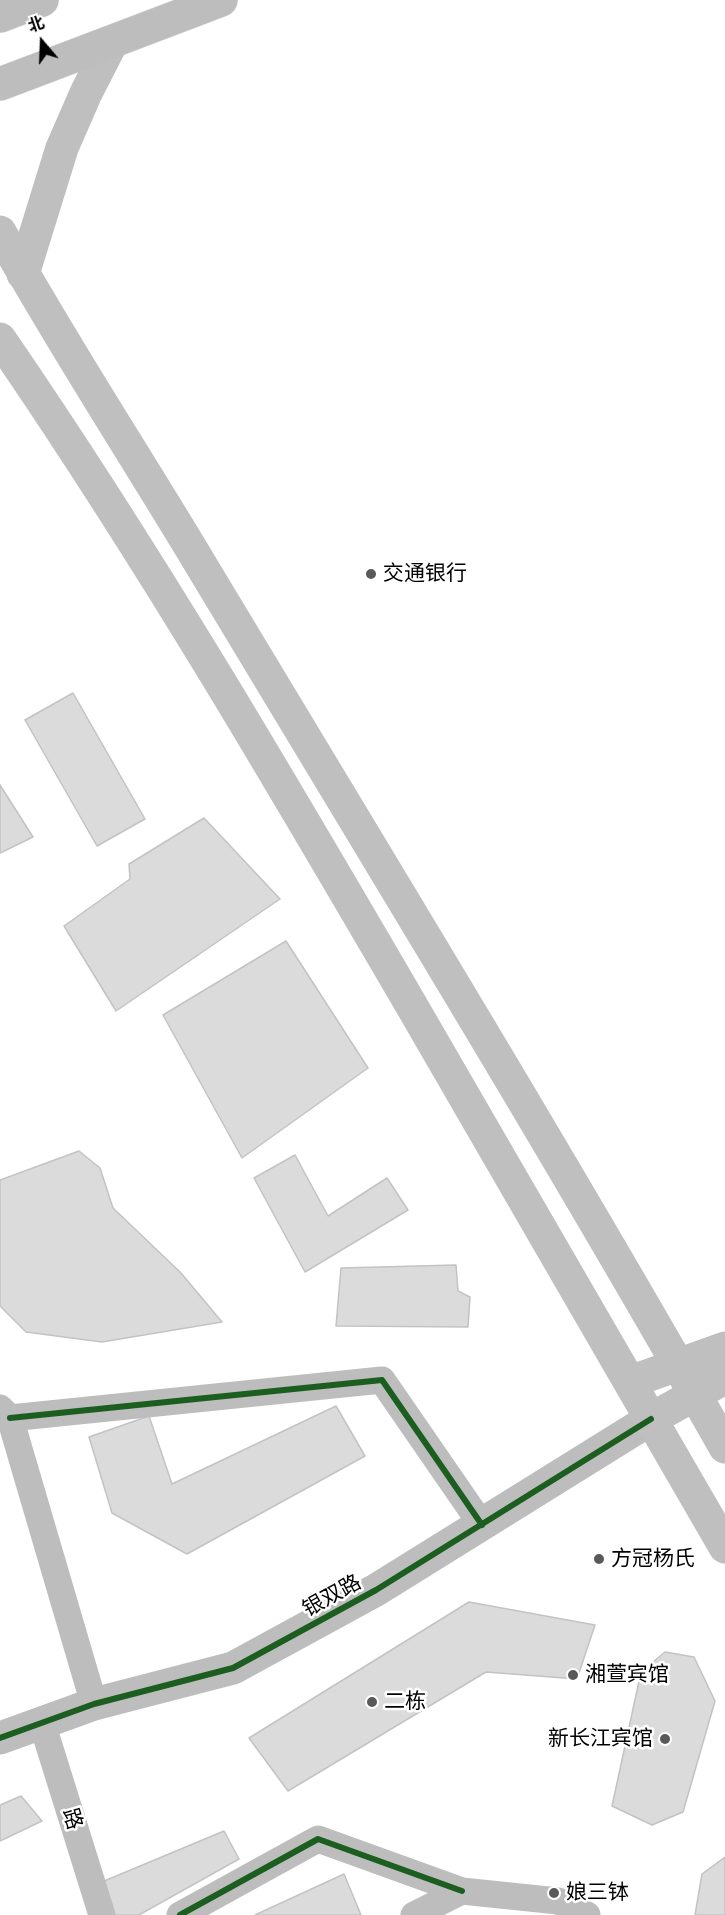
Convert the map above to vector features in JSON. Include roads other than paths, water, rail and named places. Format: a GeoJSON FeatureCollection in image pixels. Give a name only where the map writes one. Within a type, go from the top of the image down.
{"type":"FeatureCollection","features":[{"type":"Feature","properties":{"kind":"main road"},"geometry":{"type":"LineString","coordinates":[[0,16],[42,0]]}},
{"type":"Feature","properties":{"kind":"main road"},"geometry":{"type":"LineString","coordinates":[[0,84],[222,0]]}},
{"type":"Feature","properties":{"kind":"main road"},"geometry":{"type":"LineString","coordinates":[[23,274],[62,148],[112,42]]}},
{"type":"Feature","properties":{"kind":"main road"},"geometry":{"type":"LineString","coordinates":[[0,232],[23,274],[189,545],[590,1212],[725,1447]]}},
{"type":"Feature","properties":{"kind":"main road"},"geometry":{"type":"LineString","coordinates":[[3,346],[76,450],[154,571],[303,820],[725,1547]]}},
{"type":"Feature","properties":{"kind":"main road"},"geometry":{"type":"LineString","coordinates":[[630,1382],[725,1348]]}},
{"type":"Feature","properties":{"kind":"main road","name":"银双路"},"geometry":{"type":"LineString","coordinates":[[0,1738],[94,1704],[233,1668],[376,1590],[651,1419],[725,1378]]}},
{"type":"Feature","properties":{"kind":"street"},"geometry":{"type":"LineString","coordinates":[[94,1704],[5,1413],[382,1380],[482,1525]]}},
{"type":"Feature","properties":{"kind":"street","name":"路"},"geometry":{"type":"LineString","coordinates":[[42,1723],[102,1915]]}},
{"type":"Feature","properties":{"kind":"street"},"geometry":{"type":"LineString","coordinates":[[180,1915],[318,1839],[462,1891],[558,1901],[587,1915]]}},
{"type":"Feature","properties":{"kind":"street"},"geometry":{"type":"LineString","coordinates":[[414,1915],[462,1891]]}},
{"type":"Feature","properties":{"kind":"place","name":"交通银行"},"geometry":{"type":"Point","coordinates":[371,574]}},
{"type":"Feature","properties":{"kind":"place","name":"方冠杨氏"},"geometry":{"type":"Point","coordinates":[599,1559]}},
{"type":"Feature","properties":{"kind":"place","name":"湘萱宾馆"},"geometry":{"type":"Point","coordinates":[573,1675]}},
{"type":"Feature","properties":{"kind":"place","name":"二栋"},"geometry":{"type":"Point","coordinates":[372,1702]}},
{"type":"Feature","properties":{"kind":"place","name":"新长江宾馆"},"geometry":{"type":"Point","coordinates":[665,1739]}},
{"type":"Feature","properties":{"kind":"place","name":"娘三钵"},"geometry":{"type":"Point","coordinates":[554,1893]}}]}
